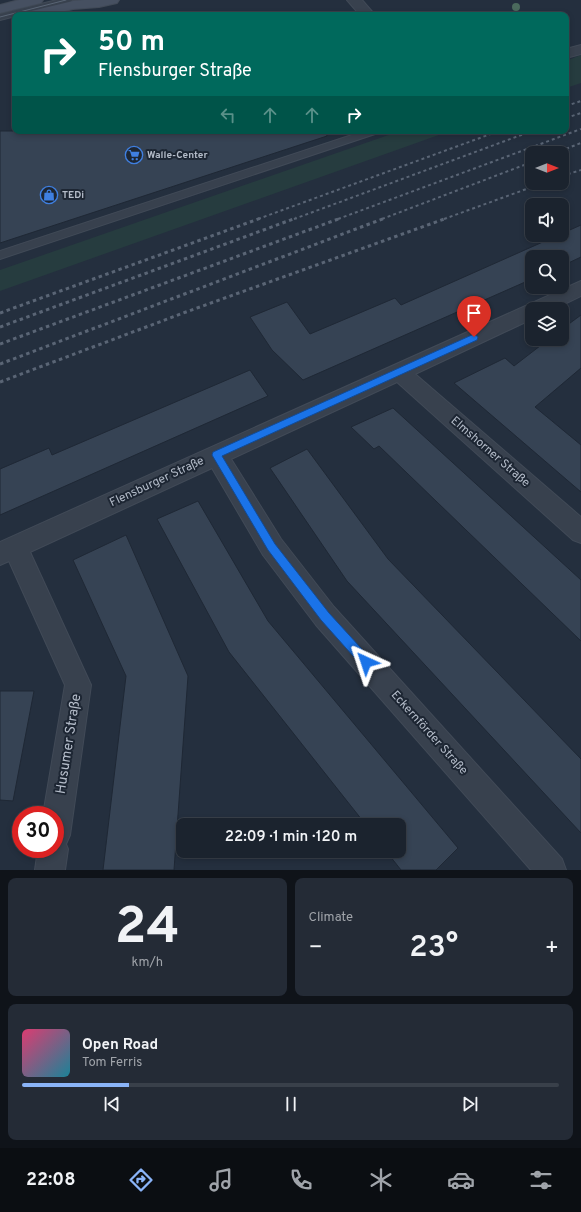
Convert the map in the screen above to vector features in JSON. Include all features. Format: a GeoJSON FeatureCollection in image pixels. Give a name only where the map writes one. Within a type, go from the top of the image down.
{"type":"FeatureCollection","features":[{"type":"Feature","properties":{"kind":"main road"},"geometry":{"type":"LineString","coordinates":[[0,9],[36,0]]}},
{"type":"Feature","properties":{"kind":"main road"},"geometry":{"type":"LineString","coordinates":[[44,12],[73,5],[99,4],[112,0]]}},
{"type":"Feature","properties":{"kind":"main road"},"geometry":{"type":"LineString","coordinates":[[0,23],[12,20]]}},
{"type":"Feature","properties":{"kind":"street"},"geometry":{"type":"LineString","coordinates":[[354,0],[365,12]]}},
{"type":"Feature","properties":{"kind":"street"},"geometry":{"type":"LineString","coordinates":[[569,53],[581,49]]}},
{"type":"Feature","properties":{"kind":"street"},"geometry":{"type":"LineString","coordinates":[[551,302],[581,288]]}},
{"type":"Feature","properties":{"kind":"street","name":"Flensburger Straße"},"geometry":{"type":"LineString","coordinates":[[8,551],[525,314]]}},
{"type":"Feature","properties":{"kind":"street","name":"Elmshorner Straße"},"geometry":{"type":"LineString","coordinates":[[399,372],[581,532]]}},
{"type":"Feature","properties":{"kind":"street","name":"Eckernförder Straße"},"geometry":{"type":"LineString","coordinates":[[216,455],[272,547],[325,616],[551,870]]}},
{"type":"Feature","properties":{"kind":"street","name":"Husumer Straße"},"geometry":{"type":"LineString","coordinates":[[8,551],[78,685],[59,806]]}},
{"type":"Feature","properties":{"kind":"street"},"geometry":{"type":"LineString","coordinates":[[50,870],[52,858]]}},
{"type":"Feature","properties":{"kind":"lane"},"geometry":{"type":"LineString","coordinates":[[20,12],[68,0]]}},
{"type":"Feature","properties":{"kind":"lane"},"geometry":{"type":"LineString","coordinates":[[0,17],[12,14]]}},
{"type":"Feature","properties":{"kind":"lane"},"geometry":{"type":"LineString","coordinates":[[0,255],[365,134]]}},
{"type":"Feature","properties":{"kind":"green space"},"geometry":{"type":"Polygon","coordinates":[[[581,55],[581,83],[569,87],[569,60],[581,55]]]}},
{"type":"Feature","properties":{"kind":"green space"},"geometry":{"type":"Polygon","coordinates":[[[391,134],[442,134],[0,291],[0,270],[391,134]]]}},
{"type":"Feature","properties":{"kind":"building","name":"Walle-Center"},"geometry":{"type":"Polygon","coordinates":[[[0,131],[12,131],[12,134],[327,134],[327,136],[0,243],[0,131]]]}},
{"type":"Feature","properties":{"kind":"building"},"geometry":{"type":"Polygon","coordinates":[[[581,225],[581,257],[569,263],[569,250],[525,250],[525,282],[303,380],[272,350],[250,317],[287,302],[310,334],[395,298],[401,305],[543,242],[569,242],[569,230],[581,225]]]}},
{"type":"Feature","properties":{"kind":"building"},"geometry":{"type":"Polygon","coordinates":[[[581,315],[581,368],[535,407],[581,445],[581,492],[454,383],[505,358],[514,366],[540,346],[569,346],[569,324],[581,315]]]}},
{"type":"Feature","properties":{"kind":"building"},"geometry":{"type":"Polygon","coordinates":[[[250,370],[268,396],[0,515],[0,469],[49,448],[52,455],[250,370]]]}},
{"type":"Feature","properties":{"kind":"building"},"geometry":{"type":"Polygon","coordinates":[[[393,408],[581,580],[581,641],[379,446],[374,449],[351,427],[393,408]]]}},
{"type":"Feature","properties":{"kind":"building"},"geometry":{"type":"Polygon","coordinates":[[[307,449],[388,559],[581,759],[581,833],[347,581],[270,468],[307,449]]]}},
{"type":"Feature","properties":{"kind":"building"},"geometry":{"type":"Polygon","coordinates":[[[198,501],[268,621],[458,848],[436,870],[401,870],[392,858],[406,858],[406,818],[360,818],[229,652],[157,519],[198,501]]]}},
{"type":"Feature","properties":{"kind":"building"},"geometry":{"type":"Polygon","coordinates":[[[126,535],[188,676],[178,818],[176,818],[174,870],[103,870],[126,676],[73,560],[126,535]]]}},
{"type":"Feature","properties":{"kind":"building"},"geometry":{"type":"Polygon","coordinates":[[[0,691],[34,691],[13,801],[0,800],[0,691]]]}},
{"type":"Feature","properties":{"kind":"tram line"},"geometry":{"type":"LineString","coordinates":[[19,12],[66,0]]}},
{"type":"Feature","properties":{"kind":"tram line"},"geometry":{"type":"LineString","coordinates":[[0,17],[12,14]]}},
{"type":"Feature","properties":{"kind":"railway"},"geometry":{"type":"LineString","coordinates":[[569,105],[581,101]]}},
{"type":"Feature","properties":{"kind":"railway"},"geometry":{"type":"LineString","coordinates":[[569,117],[581,113]]}},
{"type":"Feature","properties":{"kind":"railway"},"geometry":{"type":"LineString","coordinates":[[569,133],[581,129]]}},
{"type":"Feature","properties":{"kind":"railway"},"geometry":{"type":"LineString","coordinates":[[258,219],[491,134]]}},
{"type":"Feature","properties":{"kind":"railway"},"geometry":{"type":"LineString","coordinates":[[294,219],[524,134]]}},
{"type":"Feature","properties":{"kind":"railway"},"geometry":{"type":"LineString","coordinates":[[338,219],[568,134]]}},
{"type":"Feature","properties":{"kind":"railway"},"geometry":{"type":"LineString","coordinates":[[569,148],[581,143]]}},
{"type":"Feature","properties":{"kind":"railway"},"geometry":{"type":"LineString","coordinates":[[382,219],[525,165]]}},
{"type":"Feature","properties":{"kind":"railway"},"geometry":{"type":"LineString","coordinates":[[569,174],[581,170]]}},
{"type":"Feature","properties":{"kind":"railway"},"geometry":{"type":"LineString","coordinates":[[444,219],[525,190]]}},
{"type":"Feature","properties":{"kind":"railway"},"geometry":{"type":"LineString","coordinates":[[0,313],[261,218]]}},
{"type":"Feature","properties":{"kind":"railway"},"geometry":{"type":"LineString","coordinates":[[0,327],[296,218]]}},
{"type":"Feature","properties":{"kind":"railway"},"geometry":{"type":"LineString","coordinates":[[0,344],[341,218]]}},
{"type":"Feature","properties":{"kind":"railway"},"geometry":{"type":"LineString","coordinates":[[0,364],[385,218]]}},
{"type":"Feature","properties":{"kind":"railway"},"geometry":{"type":"LineString","coordinates":[[0,382],[186,312],[447,218]]}},
{"type":"Feature","properties":{"kind":"place","name":"Walle-Center"},"geometry":{"type":"Point","coordinates":[134,155]}},
{"type":"Feature","properties":{"kind":"place","name":"TEDi"},"geometry":{"type":"Point","coordinates":[49,195]}},
{"type":"Feature","properties":{"kind":"route"},"geometry":{"type":"LineString","coordinates":[[366,662],[325,616],[272,547],[216,455],[474,337]]}}]}
